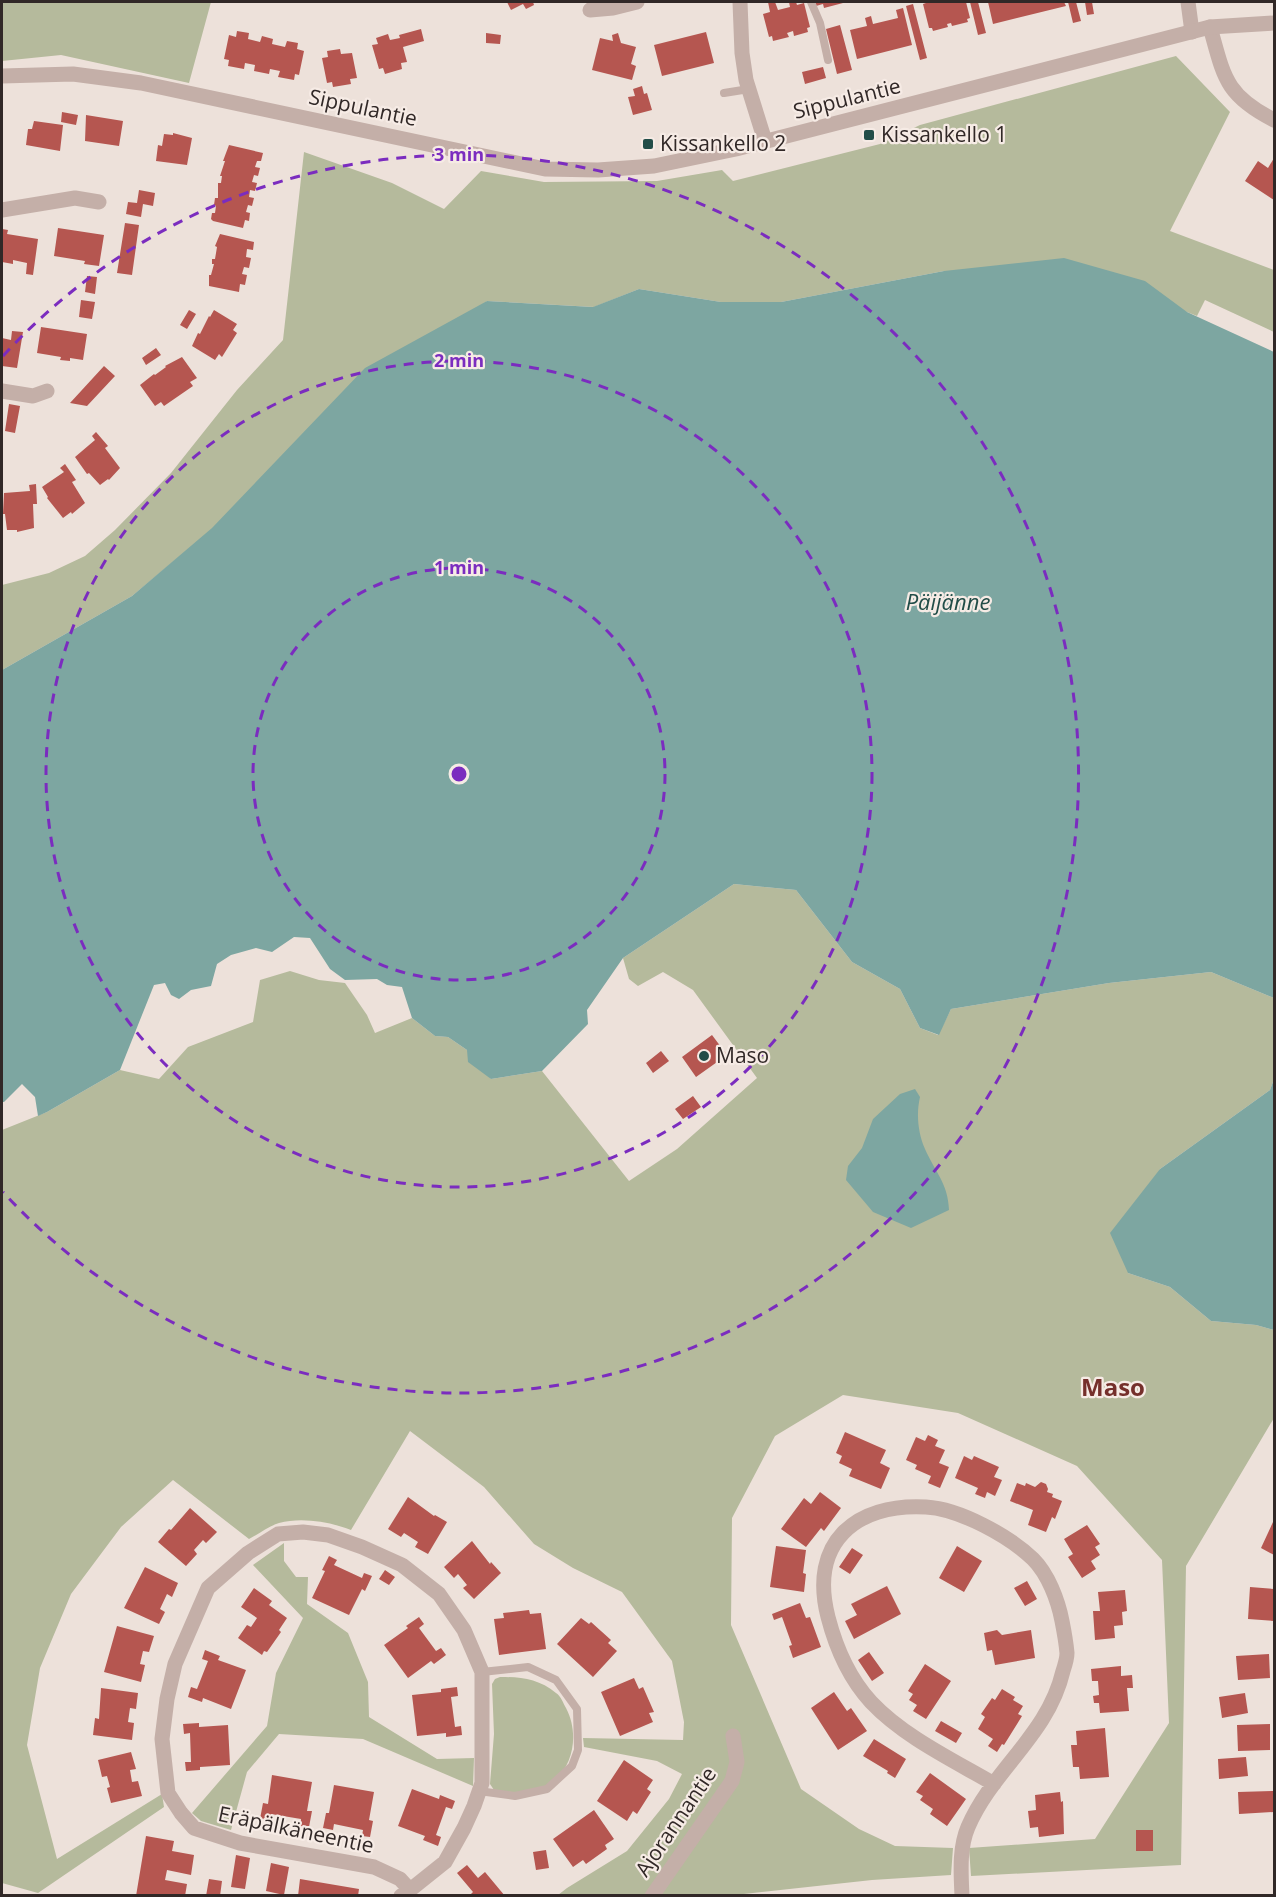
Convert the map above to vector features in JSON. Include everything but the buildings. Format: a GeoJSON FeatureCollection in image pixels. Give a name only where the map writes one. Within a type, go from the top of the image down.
{"type":"FeatureCollection","features":[{"type":"Feature","properties":{"kind":"street"},"geometry":{"type":"LineString","coordinates":[[590,10],[614,8],[637,2]]}},
{"type":"Feature","properties":{"kind":"street"},"geometry":{"type":"LineString","coordinates":[[740,2],[742,53],[749,89],[765,141]]}},
{"type":"Feature","properties":{"kind":"street"},"geometry":{"type":"LineString","coordinates":[[1188,2],[1192,32]]}},
{"type":"Feature","properties":{"kind":"street","name":"Sippulantie"},"geometry":{"type":"LineString","coordinates":[[2,76],[73,74],[141,83],[545,169],[598,170],[654,166],[765,141],[1210,27],[1275,22]]}},
{"type":"Feature","properties":{"kind":"street"},"geometry":{"type":"LineString","coordinates":[[1210,27],[1227,82],[1236,94],[1252,108],[1275,120]]}},
{"type":"Feature","properties":{"kind":"street"},"geometry":{"type":"LineString","coordinates":[[2,210],[75,198],[99,202]]}},
{"type":"Feature","properties":{"kind":"street"},"geometry":{"type":"LineString","coordinates":[[2,391],[33,396],[46,391]]}},
{"type":"Feature","properties":{"kind":"street"},"geometry":{"type":"LineString","coordinates":[[962,1896],[961,1861],[967,1829],[979,1805],[1046,1716],[1060,1687],[1067,1655],[1062,1619],[1053,1590],[1034,1560],[1001,1534],[963,1517],[928,1507],[889,1508],[866,1516],[837,1538],[827,1559],[823,1598],[833,1638],[848,1671],[871,1702],[898,1727],[994,1784]]}},
{"type":"Feature","properties":{"kind":"street","name":"Eräpälkäneentie"},"geometry":{"type":"LineString","coordinates":[[278,1534],[328,1535],[402,1565],[439,1594],[464,1630],[482,1672],[482,1783],[465,1828],[445,1862],[406,1893],[400,1879],[374,1867],[240,1844],[194,1828],[168,1793],[162,1739],[166,1699],[175,1664],[208,1588],[248,1552],[278,1534]]}},
{"type":"Feature","properties":{"kind":"street","name":"Ajorannantie"},"geometry":{"type":"LineString","coordinates":[[652,1896],[732,1781],[737,1762],[733,1736]]}},
{"type":"Feature","properties":{"kind":"lane"},"geometry":{"type":"LineString","coordinates":[[811,2],[820,23],[828,60]]}},
{"type":"Feature","properties":{"kind":"lane"},"geometry":{"type":"LineString","coordinates":[[724,93],[749,89]]}},
{"type":"Feature","properties":{"kind":"lane"},"geometry":{"type":"LineString","coordinates":[[479,1791],[515,1796],[547,1789],[572,1766],[578,1750],[577,1708],[556,1680],[528,1667],[482,1672]]}},
{"type":"Feature","properties":{"kind":"green space"},"geometry":{"type":"Polygon","coordinates":[[[2,2],[211,2],[189,83],[61,55],[2,61],[2,2]]]}},
{"type":"Feature","properties":{"kind":"green space"},"geometry":{"type":"Polygon","coordinates":[[[1176,56],[1230,112],[1170,231],[1274,270],[1274,332],[1205,300],[1197,316],[1187,312],[944,271],[781,302],[721,302],[639,289],[594,307],[487,301],[132,596],[2,670],[2,585],[49,573],[85,556],[115,530],[171,473],[237,390],[283,340],[304,152],[392,183],[444,209],[481,171],[544,182],[657,181],[722,170],[733,181],[880,144],[920,125],[1176,56]]]}},
{"type":"Feature","properties":{"kind":"green space"},"geometry":{"type":"Polygon","coordinates":[[[734,884],[796,890],[852,962],[900,989],[920,1028],[938,1035],[951,1009],[1109,983],[1211,972],[1274,998],[1274,1079],[1270,1090],[1160,1169],[1128,1273],[1170,1287],[1211,1321],[1256,1325],[1274,1330],[1274,1418],[1186,1566],[1181,1865],[971,1876],[969,1848],[1095,1839],[1169,1723],[1162,1560],[1077,1466],[958,1413],[843,1395],[775,1436],[732,1518],[731,1625],[801,1789],[859,1829],[895,1846],[953,1848],[951,1875],[872,1880],[735,1895],[558,1895],[627,1851],[669,1799],[682,1774],[657,1761],[584,1747],[583,1738],[683,1740],[684,1722],[672,1661],[622,1592],[573,1568],[534,1544],[484,1487],[410,1431],[351,1530],[325,1523],[297,1520],[275,1524],[249,1539],[173,1480],[121,1527],[71,1594],[40,1668],[27,1745],[57,1859],[162,1794],[164,1807],[38,1893],[2,1883],[2,1130],[47,1112],[120,1070],[159,1079],[188,1047],[253,1022],[260,980],[290,971],[319,980],[345,983],[367,1015],[375,1033],[412,1018],[435,1036],[448,1037],[467,1050],[491,1079],[542,1071],[629,1181],[677,1149],[757,1078],[693,990],[663,972],[638,986],[629,979],[623,958],[734,884]]]}},
{"type":"Feature","properties":{"kind":"green space"},"geometry":{"type":"Polygon","coordinates":[[[284,1543],[284,1561],[296,1577],[308,1577],[307,1604],[348,1633],[368,1682],[369,1717],[437,1759],[474,1758],[473,1786],[363,1739],[279,1734],[247,1772],[231,1830],[201,1821],[192,1813],[267,1726],[276,1673],[303,1618],[253,1565],[284,1543]]]}},
{"type":"Feature","properties":{"kind":"green space"},"geometry":{"type":"Polygon","coordinates":[[[500,1677],[529,1680],[550,1688],[561,1698],[571,1720],[573,1745],[565,1768],[547,1786],[535,1791],[520,1793],[494,1790],[490,1784],[494,1734],[492,1684],[500,1677]]]}},
{"type":"Feature","properties":{"kind":"water","name":"Päijänne"},"geometry":{"type":"Polygon","coordinates":[[[1064,258],[1145,281],[1187,312],[1274,352],[1274,998],[1211,972],[1109,983],[951,1009],[939,1035],[920,1028],[900,989],[852,962],[796,890],[734,884],[623,958],[587,1010],[588,1024],[542,1071],[491,1079],[468,1062],[467,1050],[448,1037],[435,1036],[412,1018],[402,987],[387,985],[377,979],[345,980],[330,969],[310,938],[294,937],[272,952],[256,948],[231,955],[217,964],[211,986],[191,990],[179,999],[171,995],[165,983],[154,985],[120,1070],[47,1112],[38,1116],[35,1097],[22,1084],[2,1102],[2,670],[132,596],[212,528],[365,368],[487,301],[593,307],[639,289],[721,302],[781,302],[944,271],[1064,258]]]}},
{"type":"Feature","properties":{"kind":"water"},"geometry":{"type":"Polygon","coordinates":[[[1274,1079],[1274,1330],[1256,1325],[1211,1321],[1170,1287],[1128,1273],[1110,1233],[1160,1169],[1270,1090],[1274,1079]]]}},
{"type":"Feature","properties":{"kind":"water"},"geometry":{"type":"Polygon","coordinates":[[[915,1089],[920,1097],[918,1123],[921,1137],[944,1185],[949,1210],[911,1228],[873,1212],[846,1180],[848,1166],[862,1148],[873,1119],[900,1094],[915,1089]]]}},
{"type":"Feature","properties":{"kind":"place","name":"Kissankello 1"},"geometry":{"type":"Point","coordinates":[869,135]}},
{"type":"Feature","properties":{"kind":"place","name":"Kissankello 2"},"geometry":{"type":"Point","coordinates":[648,144]}},
{"type":"Feature","properties":{"kind":"place","name":"Maso"},"geometry":{"type":"Point","coordinates":[704,1056]}},
{"type":"Feature","properties":{"kind":"district","name":"Maso"},"geometry":{"type":"Point","coordinates":[1113,1388]}}]}
